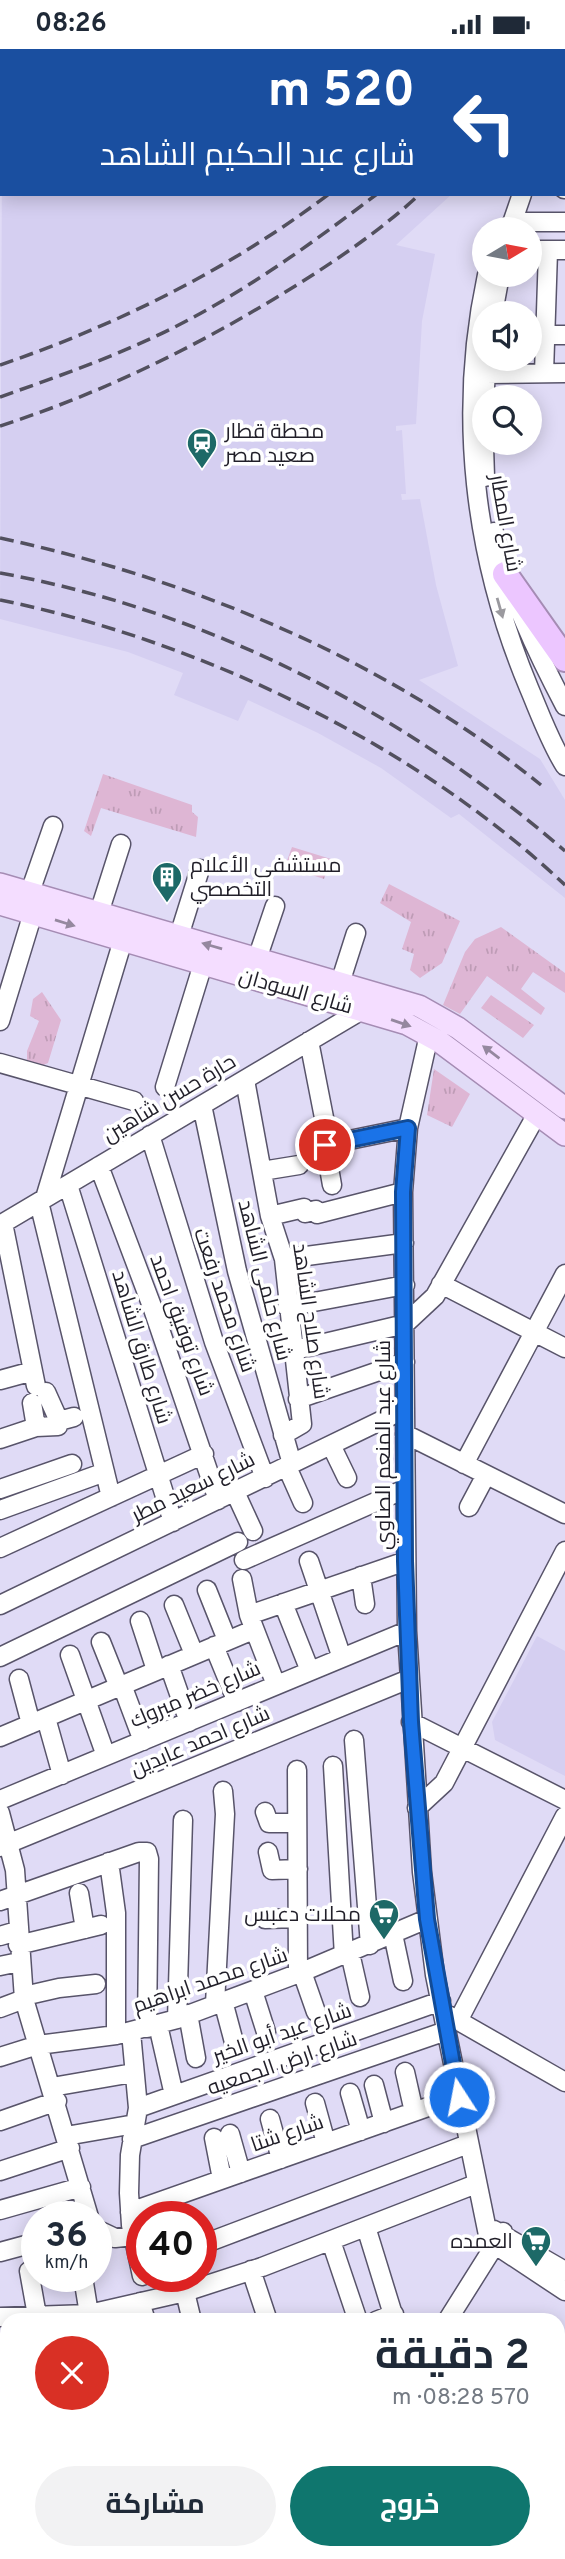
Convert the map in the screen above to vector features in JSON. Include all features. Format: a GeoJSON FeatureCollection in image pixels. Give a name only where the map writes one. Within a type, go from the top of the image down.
{"type":"FeatureCollection","features":[{"type":"Feature","properties":{"kind":"highway"},"geometry":{"type":"LineString","coordinates":[[505,574],[565,659]]}},
{"type":"Feature","properties":{"kind":"main road","name":"شارع السودان"},"geometry":{"type":"LineString","coordinates":[[0,884],[32,903],[123,940],[362,1010],[429,1035],[565,1135]]}},
{"type":"Feature","properties":{"kind":"main road","name":"شارع السودان"},"geometry":{"type":"LineString","coordinates":[[0,904],[32,903],[99,913],[403,1000],[435,1014],[565,1108]]}},
{"type":"Feature","properties":{"kind":"main road"},"geometry":{"type":"LineString","coordinates":[[517,1099],[530,1081]]}},
{"type":"Feature","properties":{"kind":"street"},"geometry":{"type":"LineString","coordinates":[[508,217],[510,196]]}},
{"type":"Feature","properties":{"kind":"street"},"geometry":{"type":"LineString","coordinates":[[512,217],[521,196]]}},
{"type":"Feature","properties":{"kind":"street"},"geometry":{"type":"LineString","coordinates":[[542,224],[565,222]]}},
{"type":"Feature","properties":{"kind":"street"},"geometry":{"type":"LineString","coordinates":[[542,316],[547,292],[548,250]]}},
{"type":"Feature","properties":{"kind":"street","name":"شارع المطار"},"geometry":{"type":"LineString","coordinates":[[485,287],[473,374],[471,419],[479,519],[500,608],[517,661],[565,766]]}},
{"type":"Feature","properties":{"kind":"street"},"geometry":{"type":"LineString","coordinates":[[547,292],[565,292]]}},
{"type":"Feature","properties":{"kind":"street"},"geometry":{"type":"LineString","coordinates":[[542,335],[565,335]]}},
{"type":"Feature","properties":{"kind":"street"},"geometry":{"type":"LineString","coordinates":[[542,360],[544,373]]}},
{"type":"Feature","properties":{"kind":"street","name":"شارع المطار"},"geometry":{"type":"LineString","coordinates":[[486,371],[485,475],[505,574],[530,636],[565,706]]}},
{"type":"Feature","properties":{"kind":"street"},"geometry":{"type":"LineString","coordinates":[[527,371],[565,373]]}},
{"type":"Feature","properties":{"kind":"street"},"geometry":{"type":"LineString","coordinates":[[0,1021],[53,826]]}},
{"type":"Feature","properties":{"kind":"street"},"geometry":{"type":"LineString","coordinates":[[99,913],[121,844]]}},
{"type":"Feature","properties":{"kind":"street"},"geometry":{"type":"LineString","coordinates":[[179,936],[200,869]]}},
{"type":"Feature","properties":{"kind":"street"},"geometry":{"type":"LineString","coordinates":[[257,959],[275,905]]}},
{"type":"Feature","properties":{"kind":"street"},"geometry":{"type":"LineString","coordinates":[[340,983],[356,933]]}},
{"type":"Feature","properties":{"kind":"street"},"geometry":{"type":"LineString","coordinates":[[110,1497],[42,1200],[123,940]]}},
{"type":"Feature","properties":{"kind":"street"},"geometry":{"type":"LineString","coordinates":[[165,1087],[202,964]]}},
{"type":"Feature","properties":{"kind":"street","name":"حارة حسن شاهين"},"geometry":{"type":"LineString","coordinates":[[1,1224],[362,1010]]}},
{"type":"Feature","properties":{"kind":"street","name":"شارع عبد المنعم الصاوي"},"geometry":{"type":"LineString","coordinates":[[429,1035],[408,1128],[403,1192],[405,1561],[411,1722],[427,1919],[476,2184],[495,2235]]}},
{"type":"Feature","properties":{"kind":"street"},"geometry":{"type":"LineString","coordinates":[[309,1041],[327,1133],[323,1134],[332,1185]]}},
{"type":"Feature","properties":{"kind":"street"},"geometry":{"type":"LineString","coordinates":[[0,1063],[134,1101]]}},
{"type":"Feature","properties":{"kind":"street","name":"شارع صلاح الشاهد"},"geometry":{"type":"LineString","coordinates":[[249,1077],[270,1216],[284,1259],[287,1307],[295,1350],[302,1424],[283,1435]]}},
{"type":"Feature","properties":{"kind":"street","name":"شارع حلمى الشاهد"},"geometry":{"type":"LineString","coordinates":[[202,1105],[237,1271],[290,1466],[303,1503]]}},
{"type":"Feature","properties":{"kind":"street"},"geometry":{"type":"LineString","coordinates":[[295,1350],[405,1324],[426,1307],[537,1114]]}},
{"type":"Feature","properties":{"kind":"street"},"geometry":{"type":"LineString","coordinates":[[325,1145],[408,1128]]}},
{"type":"Feature","properties":{"kind":"street","name":"شارع محمد رفعت"},"geometry":{"type":"LineString","coordinates":[[150,1135],[210,1331],[264,1478]]}},
{"type":"Feature","properties":{"kind":"street"},"geometry":{"type":"LineString","coordinates":[[262,1171],[299,1165]]}},
{"type":"Feature","properties":{"kind":"street","name":"شارع توفيق احمد"},"geometry":{"type":"LineString","coordinates":[[0,1657],[246,1537],[204,1454],[99,1166]]}},
{"type":"Feature","properties":{"kind":"street","name":"شارع طارق الشاهد"},"geometry":{"type":"LineString","coordinates":[[68,1185],[173,1522]]}},
{"type":"Feature","properties":{"kind":"street"},"geometry":{"type":"LineString","coordinates":[[270,1216],[304,1209],[305,1213],[316,1210],[317,1214],[403,1192]]}},
{"type":"Feature","properties":{"kind":"street"},"geometry":{"type":"LineString","coordinates":[[1,1224],[36,1388],[36,1427]]}},
{"type":"Feature","properties":{"kind":"street"},"geometry":{"type":"LineString","coordinates":[[284,1259],[404,1243]]}},
{"type":"Feature","properties":{"kind":"street"},"geometry":{"type":"LineString","coordinates":[[464,1464],[565,1274]]}},
{"type":"Feature","properties":{"kind":"street"},"geometry":{"type":"LineString","coordinates":[[441,1284],[565,1348]]}},
{"type":"Feature","properties":{"kind":"street"},"geometry":{"type":"LineString","coordinates":[[287,1307],[405,1285]]}},
{"type":"Feature","properties":{"kind":"street"},"geometry":{"type":"LineString","coordinates":[[298,1399],[405,1362]]}},
{"type":"Feature","properties":{"kind":"street"},"geometry":{"type":"LineString","coordinates":[[0,1380],[36,1388],[66,1419],[58,1426],[1,1433]]}},
{"type":"Feature","properties":{"kind":"street","name":"شارع سعيد مطر"},"geometry":{"type":"LineString","coordinates":[[0,1605],[405,1409]]}},
{"type":"Feature","properties":{"kind":"street"},"geometry":{"type":"LineString","coordinates":[[405,1434],[564,1510]]}},
{"type":"Feature","properties":{"kind":"street"},"geometry":{"type":"LineString","coordinates":[[331,1445],[347,1478]]}},
{"type":"Feature","properties":{"kind":"street"},"geometry":{"type":"LineString","coordinates":[[0,1548],[204,1454]]}},
{"type":"Feature","properties":{"kind":"street"},"geometry":{"type":"LineString","coordinates":[[0,1489],[72,1464]]}},
{"type":"Feature","properties":{"kind":"street"},"geometry":{"type":"LineString","coordinates":[[0,1510],[105,1472]]}},
{"type":"Feature","properties":{"kind":"street"},"geometry":{"type":"LineString","coordinates":[[469,1507],[486,1475]]}},
{"type":"Feature","properties":{"kind":"street"},"geometry":{"type":"LineString","coordinates":[[244,1560],[405,1489]]}},
{"type":"Feature","properties":{"kind":"street"},"geometry":{"type":"LineString","coordinates":[[417,1808],[444,1783],[565,1551]]}},
{"type":"Feature","properties":{"kind":"street"},"geometry":{"type":"LineString","coordinates":[[309,1561],[342,1658]]}},
{"type":"Feature","properties":{"kind":"street"},"geometry":{"type":"LineString","coordinates":[[0,1737],[221,1643],[283,1604],[405,1561]]}},
{"type":"Feature","properties":{"kind":"street"},"geometry":{"type":"LineString","coordinates":[[361,1576],[365,1604]]}},
{"type":"Feature","properties":{"kind":"street"},"geometry":{"type":"LineString","coordinates":[[242,1579],[251,1622],[276,1685]]}},
{"type":"Feature","properties":{"kind":"street"},"geometry":{"type":"LineString","coordinates":[[207,1590],[237,1702]]}},
{"type":"Feature","properties":{"kind":"street"},"geometry":{"type":"LineString","coordinates":[[283,1604],[310,1671]]}},
{"type":"Feature","properties":{"kind":"street"},"geometry":{"type":"LineString","coordinates":[[174,1605],[194,1654]]}},
{"type":"Feature","properties":{"kind":"street"},"geometry":{"type":"LineString","coordinates":[[139,1621],[189,1722]]}},
{"type":"Feature","properties":{"kind":"street","name":"شارع خضر مبروك"},"geometry":{"type":"LineString","coordinates":[[0,1800],[407,1631]]}},
{"type":"Feature","properties":{"kind":"street"},"geometry":{"type":"LineString","coordinates":[[101,1642],[143,1741]]}},
{"type":"Feature","properties":{"kind":"street"},"geometry":{"type":"LineString","coordinates":[[70,1655],[106,1756]]}},
{"type":"Feature","properties":{"kind":"street"},"geometry":{"type":"LineString","coordinates":[[19,1679],[62,1775]]}},
{"type":"Feature","properties":{"kind":"street","name":"شارع احمد عابدين"},"geometry":{"type":"LineString","coordinates":[[4,1846],[409,1679]]}},
{"type":"Feature","properties":{"kind":"street"},"geometry":{"type":"LineString","coordinates":[[411,1722],[565,1800]]}},
{"type":"Feature","properties":{"kind":"street"},"geometry":{"type":"LineString","coordinates":[[354,1740],[370,1944]]}},
{"type":"Feature","properties":{"kind":"street"},"geometry":{"type":"LineString","coordinates":[[333,1766],[347,1954],[359,1997]]}},
{"type":"Feature","properties":{"kind":"street"},"geometry":{"type":"LineString","coordinates":[[297,1770],[300,1973],[316,2012]]}},
{"type":"Feature","properties":{"kind":"street"},"geometry":{"type":"LineString","coordinates":[[223,1791],[225,1814],[219,2003],[235,2046]]}},
{"type":"Feature","properties":{"kind":"street"},"geometry":{"type":"LineString","coordinates":[[265,1812],[269,1823],[297,1823]]}},
{"type":"Feature","properties":{"kind":"street"},"geometry":{"type":"LineString","coordinates":[[0,1813],[4,1846],[18,1895],[14,1943],[24,1998],[55,2094],[85,2201]]}},
{"type":"Feature","properties":{"kind":"street"},"geometry":{"type":"LineString","coordinates":[[565,1816],[447,2016],[565,2081]]}},
{"type":"Feature","properties":{"kind":"street"},"geometry":{"type":"LineString","coordinates":[[183,1819],[183,2017],[196,2058]]}},
{"type":"Feature","properties":{"kind":"street"},"geometry":{"type":"LineString","coordinates":[[0,1901],[139,1851],[146,1852],[149,1859],[134,2073],[135,2124],[128,2174],[129,2201]]}},
{"type":"Feature","properties":{"kind":"street"},"geometry":{"type":"LineString","coordinates":[[268,1852],[272,1870],[298,1869]]}},
{"type":"Feature","properties":{"kind":"street"},"geometry":{"type":"LineString","coordinates":[[109,1862],[138,2030],[174,2095]]}},
{"type":"Feature","properties":{"kind":"street"},"geometry":{"type":"LineString","coordinates":[[0,1966],[14,1943],[93,1927],[79,1893]]}},
{"type":"Feature","properties":{"kind":"street"},"geometry":{"type":"LineString","coordinates":[[265,1919],[298,1917]]}},
{"type":"Feature","properties":{"kind":"street","name":"شارع محمد ابراهيم"},"geometry":{"type":"LineString","coordinates":[[0,2057],[38,2045],[138,2030],[183,2017],[300,1973],[427,1919]]}},
{"type":"Feature","properties":{"kind":"street"},"geometry":{"type":"LineString","coordinates":[[393,1934],[403,1981]]}},
{"type":"Feature","properties":{"kind":"street"},"geometry":{"type":"LineString","coordinates":[[0,2008],[59,1988],[96,1984]]}},
{"type":"Feature","properties":{"kind":"street"},"geometry":{"type":"LineString","coordinates":[[253,1990],[266,2032]]}},
{"type":"Feature","properties":{"kind":"street","name":"شارع عيد أبو الخير"},"geometry":{"type":"LineString","coordinates":[[135,2124],[174,2095],[447,2016]]}},
{"type":"Feature","properties":{"kind":"street","name":"شارع ارض الجمعيه"},"geometry":{"type":"LineString","coordinates":[[135,2124],[447,2016]]}},
{"type":"Feature","properties":{"kind":"street"},"geometry":{"type":"LineString","coordinates":[[405,2072],[414,2112]]}},
{"type":"Feature","properties":{"kind":"street"},"geometry":{"type":"LineString","coordinates":[[0,2121],[55,2094],[134,2073]]}},
{"type":"Feature","properties":{"kind":"street"},"geometry":{"type":"LineString","coordinates":[[374,2085],[384,2123]]}},
{"type":"Feature","properties":{"kind":"street"},"geometry":{"type":"LineString","coordinates":[[351,2093],[360,2131]]}},
{"type":"Feature","properties":{"kind":"street","name":"شارع شتا"},"geometry":{"type":"LineString","coordinates":[[161,2201],[459,2097]]}},
{"type":"Feature","properties":{"kind":"street"},"geometry":{"type":"LineString","coordinates":[[315,2103],[326,2143]]}},
{"type":"Feature","properties":{"kind":"street"},"geometry":{"type":"LineString","coordinates":[[270,2119],[281,2159]]}},
{"type":"Feature","properties":{"kind":"street"},"geometry":{"type":"LineString","coordinates":[[0,2171],[68,2142],[135,2124]]}},
{"type":"Feature","properties":{"kind":"street"},"geometry":{"type":"LineString","coordinates":[[222,2179],[222,2136],[240,2173]]}},
{"type":"Feature","properties":{"kind":"street"},"geometry":{"type":"LineString","coordinates":[[217,2239],[468,2144]]}},
{"type":"Feature","properties":{"kind":"street"},"geometry":{"type":"LineString","coordinates":[[217,2281],[331,2241],[476,2184]]}},
{"type":"Feature","properties":{"kind":"street"},"geometry":{"type":"LineString","coordinates":[[0,2210],[81,2187]]}},
{"type":"Feature","properties":{"kind":"street"},"geometry":{"type":"LineString","coordinates":[[366,2227],[393,2313]]}},
{"type":"Feature","properties":{"kind":"street"},"geometry":{"type":"LineString","coordinates":[[495,2235],[565,2271]]}},
{"type":"Feature","properties":{"kind":"street"},"geometry":{"type":"LineString","coordinates":[[495,2235],[565,2291]]}},
{"type":"Feature","properties":{"kind":"street"},"geometry":{"type":"LineString","coordinates":[[451,2313],[495,2235]]}},
{"type":"Feature","properties":{"kind":"street"},"geometry":{"type":"LineString","coordinates":[[331,2241],[355,2313]]}},
{"type":"Feature","properties":{"kind":"street"},"geometry":{"type":"LineString","coordinates":[[0,2252],[21,2246]]}},
{"type":"Feature","properties":{"kind":"street"},"geometry":{"type":"LineString","coordinates":[[251,2270],[265,2313]]}},
{"type":"Feature","properties":{"kind":"street"},"geometry":{"type":"LineString","coordinates":[[32,2292],[36,2313]]}},
{"type":"Feature","properties":{"kind":"street"},"geometry":{"type":"LineString","coordinates":[[88,2292],[96,2313]]}},
{"type":"Feature","properties":{"kind":"street"},"geometry":{"type":"LineString","coordinates":[[143,2292],[145,2313]]}},
{"type":"Feature","properties":{"kind":"street"},"geometry":{"type":"LineString","coordinates":[[106,2313],[185,2292],[190,2313]]}},
{"type":"Feature","properties":{"kind":"shaded area"},"geometry":{"type":"Polygon","coordinates":[[[2,196],[450,196],[396,245],[435,254],[422,321],[416,424],[396,426],[396,431],[402,430],[406,494],[401,494],[402,500],[420,499],[436,585],[458,666],[419,680],[540,759],[565,800],[565,898],[459,814],[451,818],[381,768],[318,733],[248,700],[238,721],[174,695],[183,673],[128,652],[0,619],[2,196]]]}},
{"type":"Feature","properties":{"kind":"shaded area"},"geometry":{"type":"Polygon","coordinates":[[[537,1636],[565,1651],[565,1776],[495,1740],[492,1722],[537,1636]]]}},
{"type":"Feature","properties":{"kind":"green space"},"geometry":{"type":"Polygon","coordinates":[[[103,774],[192,805],[192,812],[198,817],[196,837],[101,808],[91,836],[84,831],[103,774]]]}},
{"type":"Feature","properties":{"kind":"green space"},"geometry":{"type":"Polygon","coordinates":[[[292,847],[331,859],[324,879],[285,866],[292,847]]]}},
{"type":"Feature","properties":{"kind":"green space"},"geometry":{"type":"Polygon","coordinates":[[[389,884],[460,921],[442,963],[420,978],[410,970],[414,954],[402,949],[411,922],[380,903],[389,884]]]}},
{"type":"Feature","properties":{"kind":"green space"},"geometry":{"type":"Polygon","coordinates":[[[501,927],[565,973],[565,993],[533,972],[521,989],[545,1008],[541,1015],[487,976],[460,1014],[443,1005],[465,952],[475,939],[501,927]]]}},
{"type":"Feature","properties":{"kind":"green space"},"geometry":{"type":"Polygon","coordinates":[[[42,992],[61,1020],[48,1063],[37,1068],[27,1062],[27,1051],[39,1021],[30,1016],[33,999],[42,992]]]}},
{"type":"Feature","properties":{"kind":"green space"},"geometry":{"type":"Polygon","coordinates":[[[491,995],[534,1025],[523,1038],[481,1008],[491,995]]]}},
{"type":"Feature","properties":{"kind":"green space"},"geometry":{"type":"Polygon","coordinates":[[[434,1069],[470,1094],[452,1127],[427,1115],[434,1069]]]}},
{"type":"Feature","properties":{"kind":"railway"},"geometry":{"type":"LineString","coordinates":[[0,365],[87,332],[171,293],[252,247],[326,196]]}},
{"type":"Feature","properties":{"kind":"railway"},"geometry":{"type":"LineString","coordinates":[[0,397],[118,353],[198,315],[260,278],[374,196]]}},
{"type":"Feature","properties":{"kind":"railway"},"geometry":{"type":"LineString","coordinates":[[0,426],[112,384],[218,331],[339,257],[389,221],[418,196]]}},
{"type":"Feature","properties":{"kind":"railway"},"geometry":{"type":"LineString","coordinates":[[0,538],[145,577],[216,601],[285,630],[418,699],[481,740],[541,785]]}},
{"type":"Feature","properties":{"kind":"railway"},"geometry":{"type":"LineString","coordinates":[[0,573],[78,590],[154,613],[229,641],[301,674],[371,712],[438,754],[503,801],[565,851]]}},
{"type":"Feature","properties":{"kind":"railway"},"geometry":{"type":"LineString","coordinates":[[0,600],[75,618],[151,642],[227,671],[302,705],[374,744],[442,787],[506,834],[565,885]]}},
{"type":"Feature","properties":{"kind":"place","name":"محطة قطار صعيد مصر"},"geometry":{"type":"Point","coordinates":[202,470]}},
{"type":"Feature","properties":{"kind":"place","name":"مستشفي الأعلام التخصصي"},"geometry":{"type":"Point","coordinates":[167,904]}},
{"type":"Feature","properties":{"kind":"place","name":"محلات دعبس"},"geometry":{"type":"Point","coordinates":[384,1941]}},
{"type":"Feature","properties":{"kind":"place","name":"العمده"},"geometry":{"type":"Point","coordinates":[536,2268]}},
{"type":"Feature","properties":{"kind":"route"},"geometry":{"type":"LineString","coordinates":[[325,1145],[408,1128],[403,1192],[405,1561],[411,1722],[427,1919],[459,2097]]}}]}
